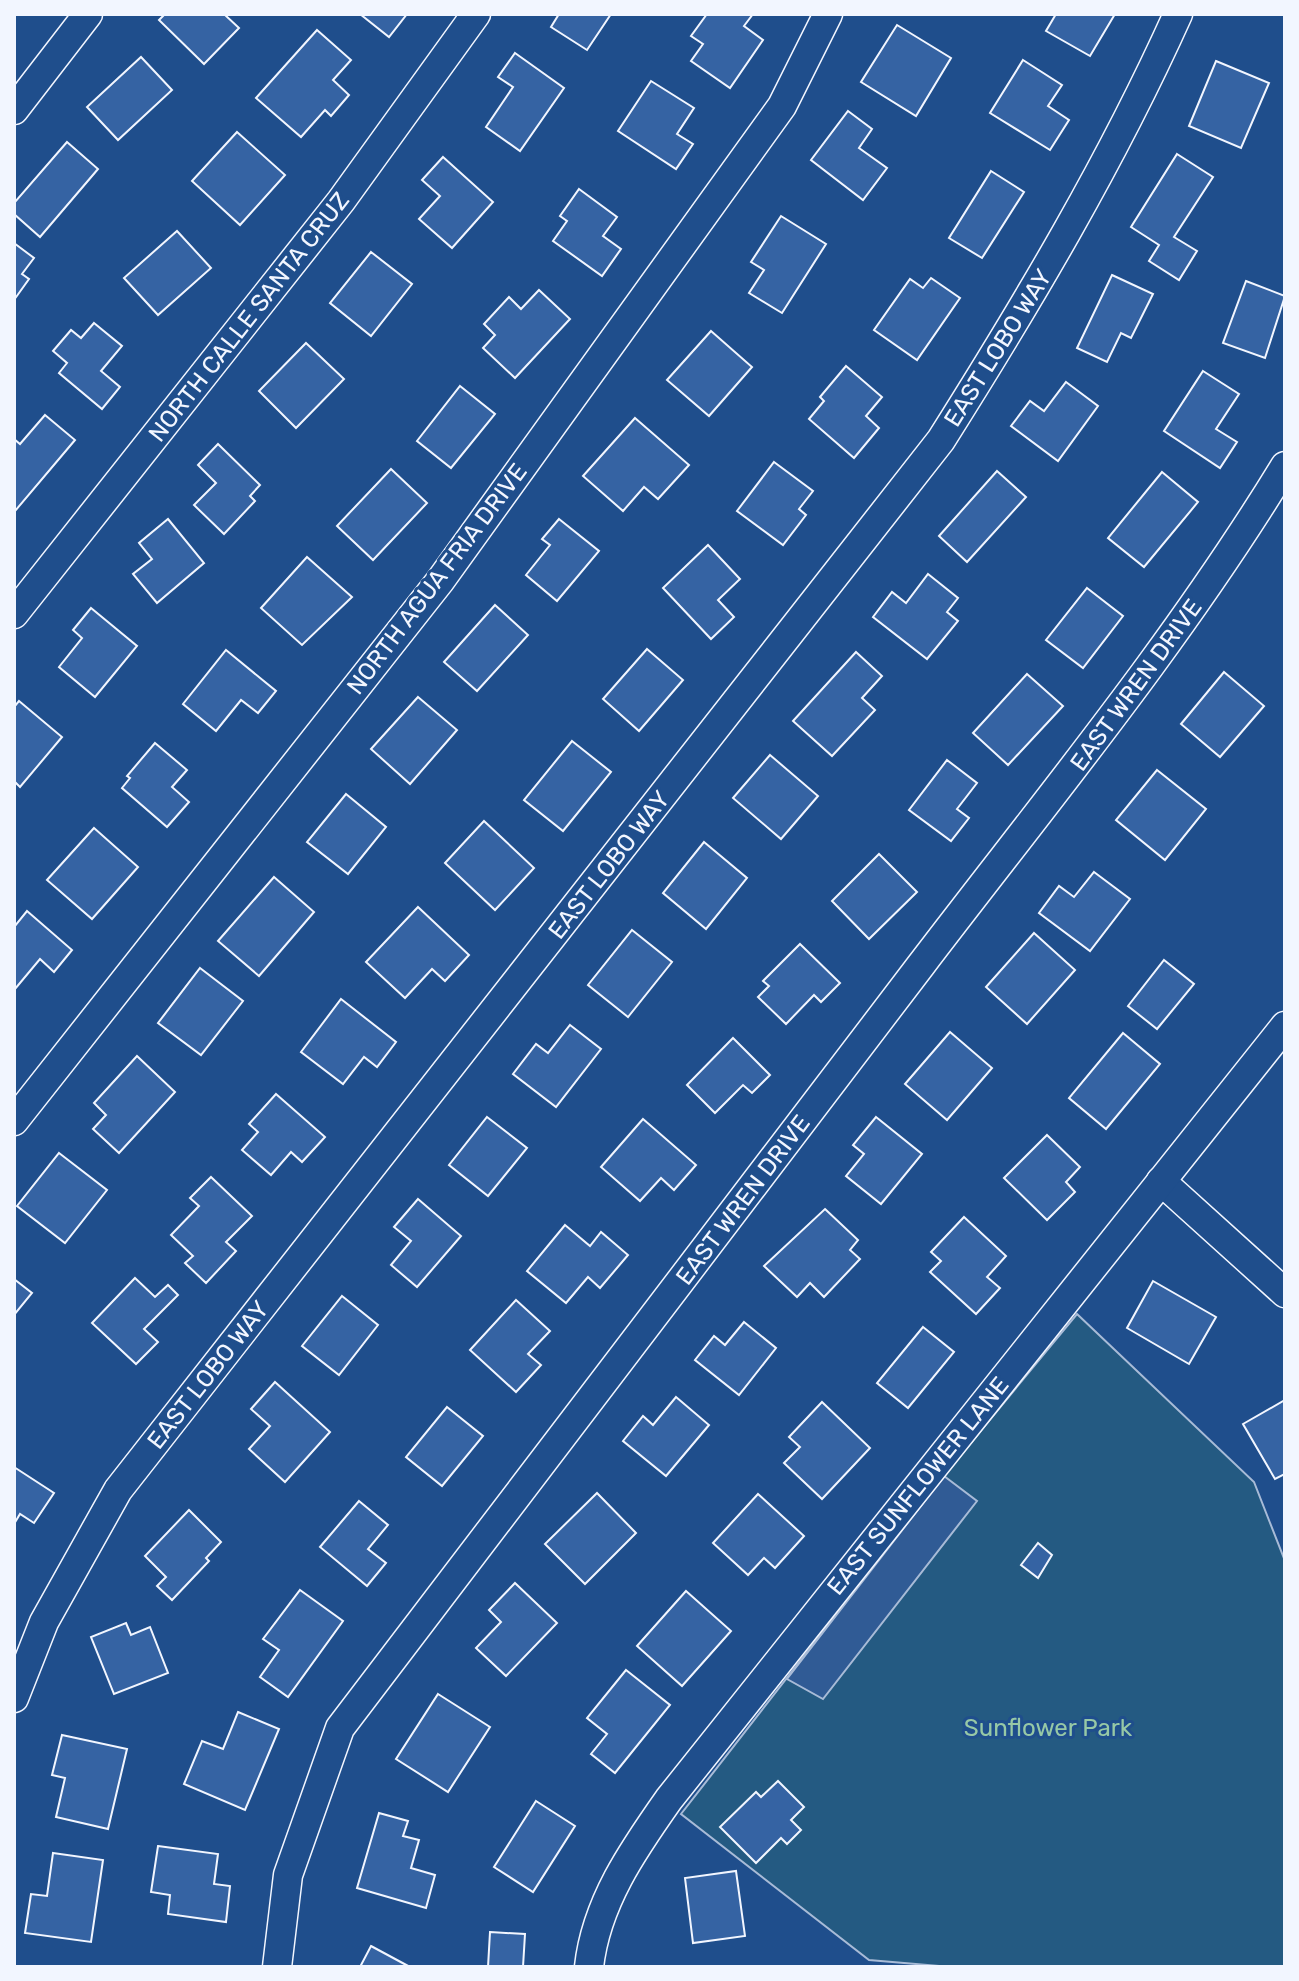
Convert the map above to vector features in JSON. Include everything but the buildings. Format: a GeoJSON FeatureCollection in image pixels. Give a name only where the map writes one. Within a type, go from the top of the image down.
{"type":"FeatureCollection","features":[{"type":"Feature","properties":{"kind":"street"},"geometry":{"type":"LineString","coordinates":[[14,110],[88,14]]}},
{"type":"Feature","properties":{"kind":"street","name":"NORTH CALLE SANTA CRUZ"},"geometry":{"type":"LineString","coordinates":[[14,614],[341,201],[476,14]]}},
{"type":"Feature","properties":{"kind":"street","name":"NORTH AGUA FRIA DRIVE"},"geometry":{"type":"LineString","coordinates":[[14,1121],[440,581],[782,106],[828,14]]}},
{"type":"Feature","properties":{"kind":"street","name":"EAST LOBO WAY"},"geometry":{"type":"LineString","coordinates":[[14,1698],[44,1622],[118,1490],[941,440],[1037,289],[1146,86],[1178,14]]}},
{"type":"Feature","properties":{"kind":"street","name":"EAST WREN DRIVE"},"geometry":{"type":"LineString","coordinates":[[277,1967],[288,1875],[340,1728],[952,925],[1110,724],[1234,549],[1285,466]]}},
{"type":"Feature","properties":{"kind":"street","name":"EAST SUNFLOWER LANE"},"geometry":{"type":"LineString","coordinates":[[589,1967],[591,1946],[620,1870],[669,1799],[1285,1026]]}},
{"type":"Feature","properties":{"kind":"street"},"geometry":{"type":"LineString","coordinates":[[1161,1181],[1285,1293]]}},
{"type":"Feature","properties":{"kind":"green space","name":"Sunflower Park"},"geometry":{"type":"Polygon","coordinates":[[[1077,1314],[1254,1482],[1285,1561],[1285,1967],[951,1967],[869,1960],[681,1814],[955,1462],[1077,1314]]]}},
{"type":"Feature","properties":{"kind":"shaded area"},"geometry":{"type":"Polygon","coordinates":[[[944,1476],[977,1501],[823,1699],[787,1679],[944,1476]]]}}]}
